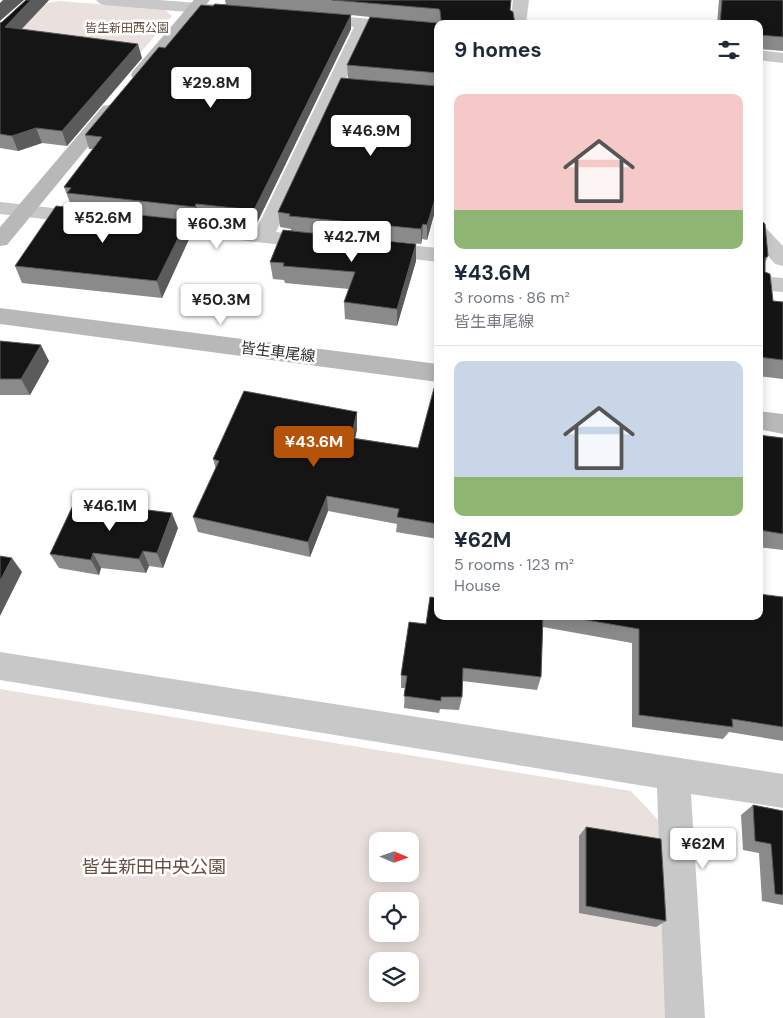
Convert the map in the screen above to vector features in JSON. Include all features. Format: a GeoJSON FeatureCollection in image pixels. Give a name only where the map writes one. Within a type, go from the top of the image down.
{"type":"FeatureCollection","features":[{"type":"Feature","properties":{"kind":"street"},"geometry":{"type":"LineString","coordinates":[[104,0],[199,4],[236,11]]}},
{"type":"Feature","properties":{"kind":"street"},"geometry":{"type":"LineString","coordinates":[[518,20],[521,0]]}},
{"type":"Feature","properties":{"kind":"street"},"geometry":{"type":"LineString","coordinates":[[130,85],[199,4]]}},
{"type":"Feature","properties":{"kind":"street"},"geometry":{"type":"LineString","coordinates":[[295,17],[434,30]]}},
{"type":"Feature","properties":{"kind":"street"},"geometry":{"type":"LineString","coordinates":[[262,238],[337,85],[364,23]]}},
{"type":"Feature","properties":{"kind":"street"},"geometry":{"type":"LineString","coordinates":[[763,56],[783,58]]}},
{"type":"Feature","properties":{"kind":"street"},"geometry":{"type":"LineString","coordinates":[[337,85],[355,86]]}},
{"type":"Feature","properties":{"kind":"street"},"geometry":{"type":"LineString","coordinates":[[0,240],[118,100]]}},
{"type":"Feature","properties":{"kind":"street"},"geometry":{"type":"LineString","coordinates":[[0,208],[104,220]]}},
{"type":"Feature","properties":{"kind":"street"},"geometry":{"type":"LineString","coordinates":[[134,223],[262,238],[434,255]]}},
{"type":"Feature","properties":{"kind":"street"},"geometry":{"type":"LineString","coordinates":[[763,236],[783,259]]}},
{"type":"Feature","properties":{"kind":"street"},"geometry":{"type":"LineString","coordinates":[[763,284],[783,286]]}},
{"type":"Feature","properties":{"kind":"street","name":"皆生車尾線"},"geometry":{"type":"LineString","coordinates":[[0,316],[434,372]]}},
{"type":"Feature","properties":{"kind":"street"},"geometry":{"type":"LineString","coordinates":[[763,421],[783,424]]}},
{"type":"Feature","properties":{"kind":"street"},"geometry":{"type":"LineString","coordinates":[[0,666],[783,791]]}},
{"type":"Feature","properties":{"kind":"street"},"geometry":{"type":"LineString","coordinates":[[673,774],[685,1018]]}},
{"type":"Feature","properties":{"kind":"green space","name":"皆生新田西公園"},"geometry":{"type":"Polygon","coordinates":[[[59,1],[164,9],[172,16],[141,52],[8,36],[43,4],[59,1]]]}},
{"type":"Feature","properties":{"kind":"green space","name":"皆生新田中央公園"},"geometry":{"type":"Polygon","coordinates":[[[0,689],[631,791],[662,824],[667,1018],[0,1018],[0,689]]]}},
{"type":"Feature","properties":{"kind":"building"},"geometry":{"type":"Polygon","coordinates":[[[26,0],[31,0],[5,27],[138,44],[62,131],[36,128],[12,136],[0,134],[0,23],[26,0]]]}},
{"type":"Feature","properties":{"kind":"building"},"geometry":{"type":"Polygon","coordinates":[[[332,0],[511,0],[510,10],[513,12],[514,20],[441,20],[439,9],[332,0]]]}},
{"type":"Feature","properties":{"kind":"building"},"geometry":{"type":"Polygon","coordinates":[[[722,0],[783,0],[783,37],[763,35],[763,20],[720,20],[722,0]]]}},
{"type":"Feature","properties":{"kind":"building"},"geometry":{"type":"Polygon","coordinates":[[[215,4],[351,15],[254,210],[196,204],[195,207],[67,193],[71,188],[64,187],[102,137],[85,135],[159,47],[165,48],[201,5],[213,6],[215,4]]]}},
{"type":"Feature","properties":{"kind":"building"},"geometry":{"type":"Polygon","coordinates":[[[370,17],[434,23],[434,73],[347,65],[370,17]]]}},
{"type":"Feature","properties":{"kind":"building"},"geometry":{"type":"Polygon","coordinates":[[[341,78],[434,86],[434,202],[427,225],[423,224],[421,229],[289,216],[290,214],[278,212],[341,78]]]}},
{"type":"Feature","properties":{"kind":"building"},"geometry":{"type":"Polygon","coordinates":[[[56,206],[187,220],[157,281],[15,266],[56,206]]]}},
{"type":"Feature","properties":{"kind":"building"},"geometry":{"type":"Polygon","coordinates":[[[763,222],[765,224],[768,256],[765,258],[765,272],[770,274],[773,301],[783,302],[783,360],[763,358],[763,222]]]}},
{"type":"Feature","properties":{"kind":"building"},"geometry":{"type":"Polygon","coordinates":[[[283,230],[416,244],[397,309],[344,302],[355,272],[283,266],[284,263],[270,262],[283,230]]]}},
{"type":"Feature","properties":{"kind":"building"},"geometry":{"type":"Polygon","coordinates":[[[0,341],[41,345],[21,379],[0,379],[0,341]]]}},
{"type":"Feature","properties":{"kind":"building"},"geometry":{"type":"Polygon","coordinates":[[[434,388],[434,523],[397,517],[399,509],[327,496],[308,542],[193,517],[219,461],[213,459],[244,391],[357,412],[351,438],[418,448],[434,388]]]}},
{"type":"Feature","properties":{"kind":"building"},"geometry":{"type":"Polygon","coordinates":[[[763,436],[783,438],[783,534],[763,531],[763,436]]]}},
{"type":"Feature","properties":{"kind":"building"},"geometry":{"type":"Polygon","coordinates":[[[75,501],[172,513],[157,553],[143,551],[139,559],[93,553],[91,560],[50,554],[75,501]]]}},
{"type":"Feature","properties":{"kind":"building"},"geometry":{"type":"Polygon","coordinates":[[[0,556],[12,558],[0,581],[0,556]]]}},
{"type":"Feature","properties":{"kind":"building"},"geometry":{"type":"Polygon","coordinates":[[[763,594],[783,597],[783,727],[732,719],[733,727],[639,715],[639,629],[586,620],[763,620],[763,594]]]}},
{"type":"Feature","properties":{"kind":"building"},"geometry":{"type":"Polygon","coordinates":[[[430,597],[434,598],[434,620],[543,620],[541,677],[463,668],[462,697],[441,697],[441,701],[404,696],[407,676],[401,675],[409,622],[426,624],[430,597]]]}},
{"type":"Feature","properties":{"kind":"building"},"geometry":{"type":"Polygon","coordinates":[[[753,805],[783,811],[783,895],[775,894],[771,844],[755,841],[753,805]]]}},
{"type":"Feature","properties":{"kind":"building"},"geometry":{"type":"Polygon","coordinates":[[[586,827],[661,839],[666,921],[586,906],[586,827]]]}}]}
